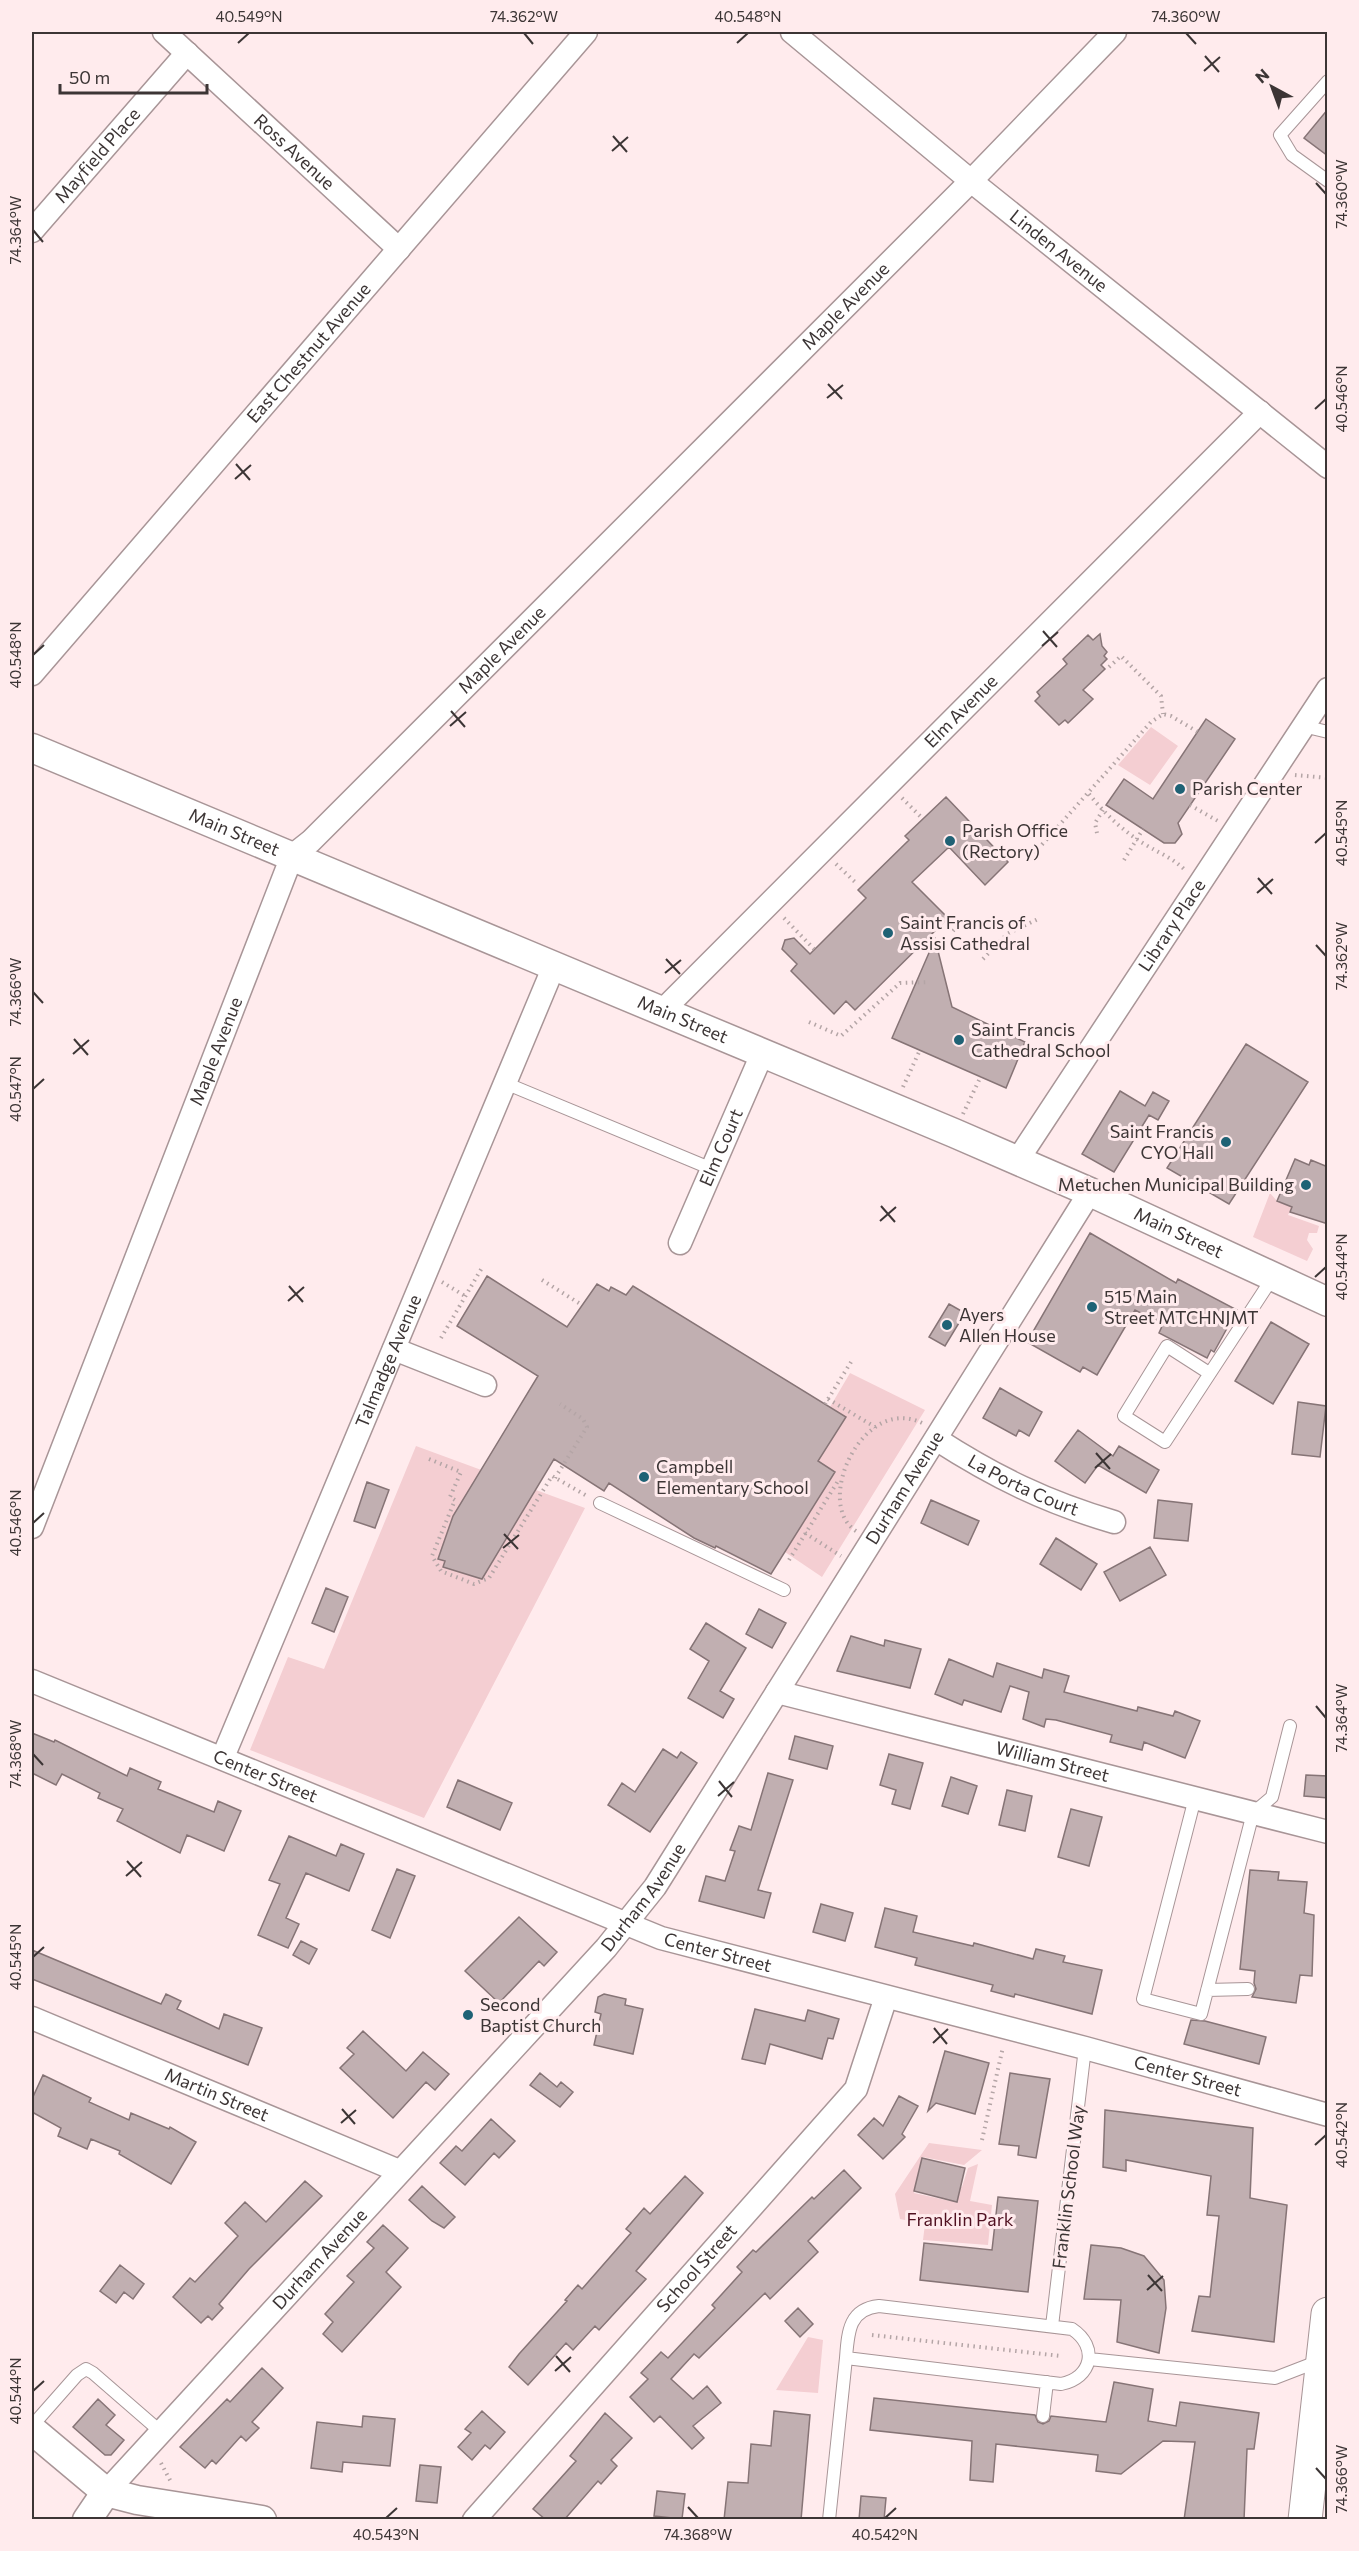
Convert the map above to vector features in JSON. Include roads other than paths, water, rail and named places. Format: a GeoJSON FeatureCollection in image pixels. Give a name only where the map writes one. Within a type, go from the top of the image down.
{"type":"FeatureCollection","features":[{"type":"Feature","properties":{"kind":"main road"},"geometry":{"type":"LineString","coordinates":[[1305,2520],[1323,2403],[1322,2359],[1328,2314]]}},
{"type":"Feature","properties":{"kind":"main road"},"geometry":{"type":"LineString","coordinates":[[1309,2483],[1328,2455]]}},
{"type":"Feature","properties":{"kind":"street","name":"Ross Avenue"},"geometry":{"type":"LineString","coordinates":[[164,32],[399,249]]}},
{"type":"Feature","properties":{"kind":"street","name":"East Chestnut Avenue"},"geometry":{"type":"LineString","coordinates":[[32,674],[586,32]]}},
{"type":"Feature","properties":{"kind":"street","name":"Linden Avenue"},"geometry":{"type":"LineString","coordinates":[[792,32],[971,181],[1328,467]]}},
{"type":"Feature","properties":{"kind":"street","name":"Maple Avenue"},"geometry":{"type":"LineString","coordinates":[[32,1527],[292,856],[311,841],[971,181],[1115,32]]}},
{"type":"Feature","properties":{"kind":"street","name":"Mayfield Place"},"geometry":{"type":"LineString","coordinates":[[32,231],[187,52]]}},
{"type":"Feature","properties":{"kind":"street","name":"Elm Avenue"},"geometry":{"type":"LineString","coordinates":[[663,1010],[1260,412]]}},
{"type":"Feature","properties":{"kind":"street","name":"Library Place"},"geometry":{"type":"LineString","coordinates":[[1017,1161],[1328,689]]}},
{"type":"Feature","properties":{"kind":"street","name":"Main Street"},"geometry":{"type":"LineString","coordinates":[[32,748],[663,1010],[762,1054],[1090,1191],[1328,1302]]}},
{"type":"Feature","properties":{"kind":"street","name":"Talmadge Avenue"},"geometry":{"type":"LineString","coordinates":[[223,1757],[554,966]]}},
{"type":"Feature","properties":{"kind":"street","name":"Elm Court"},"geometry":{"type":"LineString","coordinates":[[680,1244],[762,1054]]}},
{"type":"Feature","properties":{"kind":"street","name":"Durham Avenue"},"geometry":{"type":"LineString","coordinates":[[87,2520],[106,2492],[626,1926],[655,1887],[1090,1191]]}},
{"type":"Feature","properties":{"kind":"street"},"geometry":{"type":"LineString","coordinates":[[394,1349],[485,1385]]}},
{"type":"Feature","properties":{"kind":"street","name":"La Porta Court"},"geometry":{"type":"LineString","coordinates":[[938,1435],[987,1472],[1061,1506],[1114,1522]]}},
{"type":"Feature","properties":{"kind":"street","name":"Center Street"},"geometry":{"type":"LineString","coordinates":[[32,1681],[223,1757],[626,1926],[661,1938],[1084,2048],[1328,2115]]}},
{"type":"Feature","properties":{"kind":"street","name":"William Street"},"geometry":{"type":"LineString","coordinates":[[777,1692],[1328,1832]]}},
{"type":"Feature","properties":{"kind":"street","name":"School Street"},"geometry":{"type":"LineString","coordinates":[[474,2520],[856,2089],[886,1996]]}},
{"type":"Feature","properties":{"kind":"street","name":"Martin Street"},"geometry":{"type":"LineString","coordinates":[[32,2018],[399,2171]]}},
{"type":"Feature","properties":{"kind":"street"},"geometry":{"type":"LineString","coordinates":[[32,2428],[106,2492],[137,2500],[262,2520]]}},
{"type":"Feature","properties":{"kind":"lane"},"geometry":{"type":"LineString","coordinates":[[1328,81],[1280,135],[1292,154],[1328,180]]}},
{"type":"Feature","properties":{"kind":"lane"},"geometry":{"type":"LineString","coordinates":[[1303,726],[1328,732]]}},
{"type":"Feature","properties":{"kind":"lane"},"geometry":{"type":"LineString","coordinates":[[505,1083],[712,1169]]}},
{"type":"Feature","properties":{"kind":"lane"},"geometry":{"type":"LineString","coordinates":[[1209,1373],[1167,1347],[1124,1416],[1165,1442],[1273,1277]]}},
{"type":"Feature","properties":{"kind":"lane"},"geometry":{"type":"LineString","coordinates":[[600,1503],[784,1590]]}},
{"type":"Feature","properties":{"kind":"lane"},"geometry":{"type":"LineString","coordinates":[[1195,1798],[1143,1999],[1201,2014],[1253,1813],[1272,1797],[1290,1726]]}},
{"type":"Feature","properties":{"kind":"lane"},"geometry":{"type":"LineString","coordinates":[[1208,1990],[1248,1989]]}},
{"type":"Feature","properties":{"kind":"lane","name":"Franklin School Way"},"geometry":{"type":"LineString","coordinates":[[1052,2326],[1084,2048]]}},
{"type":"Feature","properties":{"kind":"lane"},"geometry":{"type":"LineString","coordinates":[[829,2520],[849,2327],[854,2318],[869,2307],[1072,2330],[1086,2342],[1089,2359],[1085,2370],[1070,2382],[1047,2382],[846,2358]]}},
{"type":"Feature","properties":{"kind":"lane"},"geometry":{"type":"LineString","coordinates":[[1089,2359],[1275,2378],[1322,2359]]}},
{"type":"Feature","properties":{"kind":"lane"},"geometry":{"type":"LineString","coordinates":[[32,2428],[83,2370],[93,2373],[161,2432]]}},
{"type":"Feature","properties":{"kind":"lane"},"geometry":{"type":"LineString","coordinates":[[1043,2416],[1047,2382]]}},
{"type":"Feature","properties":{"kind":"place","name":"Parish Center"},"geometry":{"type":"Point","coordinates":[1180,789]}},
{"type":"Feature","properties":{"kind":"place","name":"Parish Office (Rectory)"},"geometry":{"type":"Point","coordinates":[950,841]}},
{"type":"Feature","properties":{"kind":"place","name":"Saint Francis of Assisi Cathedral"},"geometry":{"type":"Point","coordinates":[888,933]}},
{"type":"Feature","properties":{"kind":"place","name":"Saint Francis Cathedral School"},"geometry":{"type":"Point","coordinates":[959,1040]}},
{"type":"Feature","properties":{"kind":"place","name":"Saint Francis CYO Hall"},"geometry":{"type":"Point","coordinates":[1226,1142]}},
{"type":"Feature","properties":{"kind":"place","name":"Metuchen Municipal Building"},"geometry":{"type":"Point","coordinates":[1306,1185]}},
{"type":"Feature","properties":{"kind":"place","name":"515 Main Street MTCHNJMT"},"geometry":{"type":"Point","coordinates":[1092,1307]}},
{"type":"Feature","properties":{"kind":"place","name":"Ayers Allen House"},"geometry":{"type":"Point","coordinates":[947,1325]}},
{"type":"Feature","properties":{"kind":"place","name":"Campbell Elementary School"},"geometry":{"type":"Point","coordinates":[644,1477]}},
{"type":"Feature","properties":{"kind":"place","name":"Second Baptist Church"},"geometry":{"type":"Point","coordinates":[468,2015]}},
{"type":"Feature","properties":{"kind":"park label","name":"Franklin Park"},"geometry":{"type":"Point","coordinates":[960,2220]}}]}
